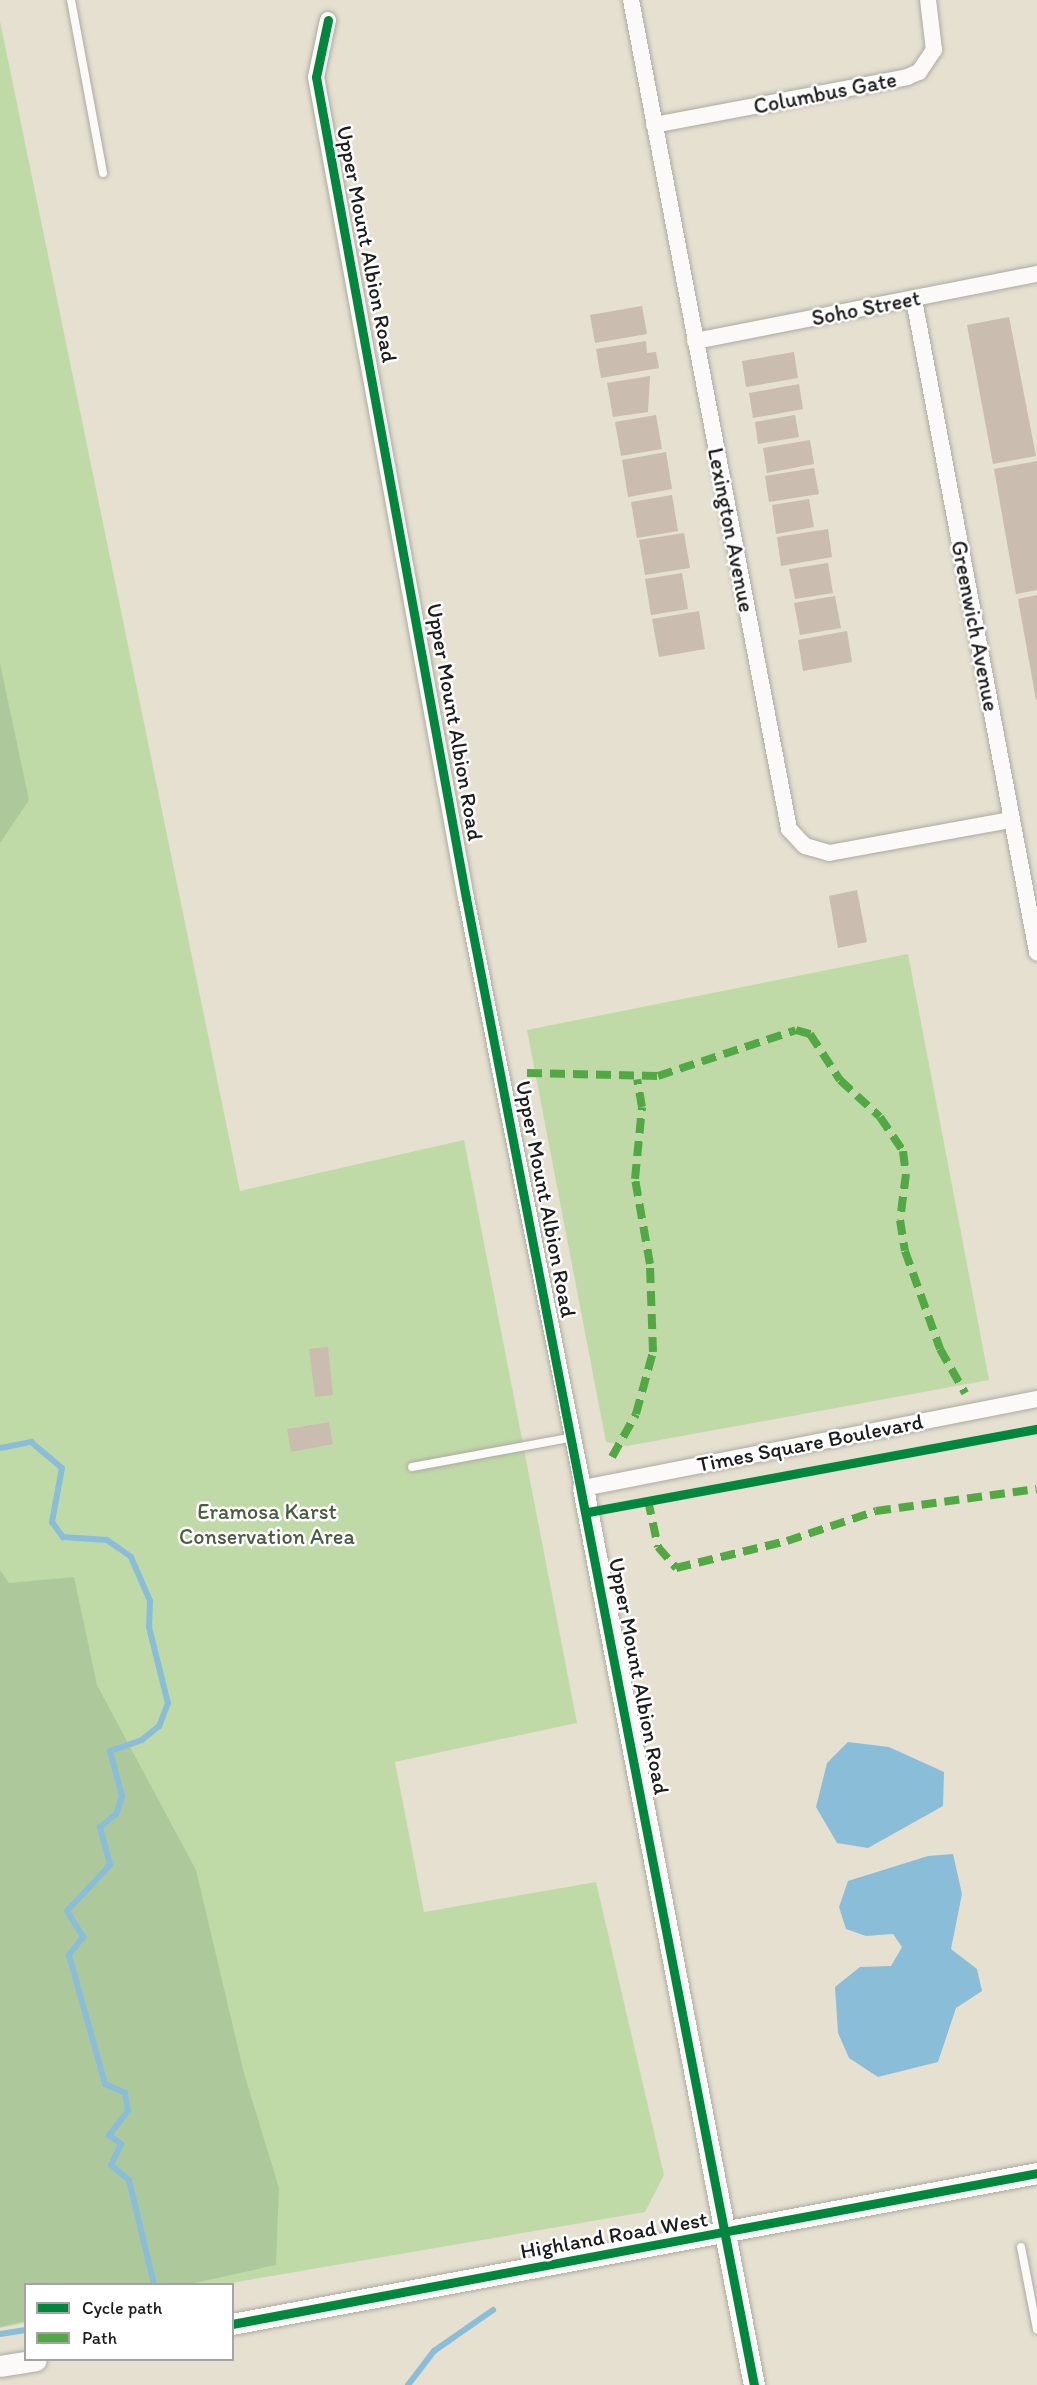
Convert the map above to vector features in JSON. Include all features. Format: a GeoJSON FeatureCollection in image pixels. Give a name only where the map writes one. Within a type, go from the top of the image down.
{"type":"FeatureCollection","features":[{"type":"Feature","properties":{"kind":"street","name":"Lexington Avenue"},"geometry":{"type":"LineString","coordinates":[[631,0],[784,809],[796,839],[829,853],[1011,820]]}},
{"type":"Feature","properties":{"kind":"street","name":"Columbus Gate"},"geometry":{"type":"LineString","coordinates":[[654,125],[913,75],[934,50],[928,0]]}},
{"type":"Feature","properties":{"kind":"street","name":"Upper Mount Albion Road"},"geometry":{"type":"LineString","coordinates":[[328,20],[316,77],[466,898],[574,1437],[754,2385]]}},
{"type":"Feature","properties":{"kind":"street","name":"Soho Street"},"geometry":{"type":"LineString","coordinates":[[695,341],[914,300],[1037,274]]}},
{"type":"Feature","properties":{"kind":"street","name":"Greenwich Avenue"},"geometry":{"type":"LineString","coordinates":[[914,300],[1037,952]]}},
{"type":"Feature","properties":{"kind":"street","name":"Times Square Boulevard"},"geometry":{"type":"LineString","coordinates":[[583,1488],[1037,1399]]}},
{"type":"Feature","properties":{"kind":"street","name":"Highland Road West"},"geometry":{"type":"LineString","coordinates":[[234,2324],[727,2234],[1037,2173]]}},
{"type":"Feature","properties":{"kind":"street"},"geometry":{"type":"LineString","coordinates":[[0,2366],[30,2361]]}},
{"type":"Feature","properties":{"kind":"lane"},"geometry":{"type":"LineString","coordinates":[[71,0],[103,173]]}},
{"type":"Feature","properties":{"kind":"lane"},"geometry":{"type":"LineString","coordinates":[[412,1467],[574,1437]]}},
{"type":"Feature","properties":{"kind":"lane"},"geometry":{"type":"LineString","coordinates":[[1021,2247],[1037,2329]]}},
{"type":"Feature","properties":{"kind":"green space","name":"Eramosa Karst Conservation Area"},"geometry":{"type":"Polygon","coordinates":[[[0,21],[240,1191],[464,1140],[577,1723],[395,1762],[424,1912],[596,1882],[664,2175],[645,2212],[231,2283],[24,2283],[24,2323],[0,2328],[0,21]]]}},
{"type":"Feature","properties":{"kind":"green space"},"geometry":{"type":"Polygon","coordinates":[[[0,663],[29,800],[0,843],[0,663]]]}},
{"type":"Feature","properties":{"kind":"green space"},"geometry":{"type":"Polygon","coordinates":[[[908,954],[989,1380],[627,1446],[606,1442],[527,1030],[908,954]]]}},
{"type":"Feature","properties":{"kind":"green space"},"geometry":{"type":"Polygon","coordinates":[[[0,1570],[9,1583],[74,1577],[97,1685],[196,1870],[244,2073],[279,2188],[276,2265],[195,2283],[24,2283],[24,2321],[0,2327],[0,1570]]]}},
{"type":"Feature","properties":{"kind":"water"},"geometry":{"type":"Polygon","coordinates":[[[848,1742],[889,1747],[944,1772],[943,1806],[868,1848],[837,1843],[816,1807],[827,1763],[848,1742]]]}},
{"type":"Feature","properties":{"kind":"water"},"geometry":{"type":"Polygon","coordinates":[[[953,1854],[962,1894],[951,1949],[977,1969],[982,1991],[956,2008],[938,2062],[878,2077],[849,2058],[838,2033],[835,1987],[860,1967],[891,1966],[902,1947],[893,1934],[866,1936],[846,1929],[839,1907],[848,1881],[928,1856],[953,1854]]]}},
{"type":"Feature","properties":{"kind":"building"},"geometry":{"type":"Polygon","coordinates":[[[642,306],[647,334],[595,343],[590,315],[642,306]]]}},
{"type":"Feature","properties":{"kind":"building"},"geometry":{"type":"Polygon","coordinates":[[[1009,317],[1036,456],[993,464],[967,325],[1009,317]]]}},
{"type":"Feature","properties":{"kind":"building"},"geometry":{"type":"Polygon","coordinates":[[[646,341],[647,353],[656,352],[659,368],[601,378],[596,349],[646,341]]]}},
{"type":"Feature","properties":{"kind":"building"},"geometry":{"type":"Polygon","coordinates":[[[794,352],[798,378],[746,387],[742,361],[794,352]]]}},
{"type":"Feature","properties":{"kind":"building"},"geometry":{"type":"Polygon","coordinates":[[[650,376],[648,412],[613,417],[607,383],[650,376]]]}},
{"type":"Feature","properties":{"kind":"building"},"geometry":{"type":"Polygon","coordinates":[[[799,384],[803,409],[753,418],[749,393],[799,384]]]}},
{"type":"Feature","properties":{"kind":"building"},"geometry":{"type":"Polygon","coordinates":[[[656,415],[662,449],[621,456],[615,422],[656,415]]]}},
{"type":"Feature","properties":{"kind":"building"},"geometry":{"type":"Polygon","coordinates":[[[795,415],[799,437],[758,444],[755,422],[795,415]]]}},
{"type":"Feature","properties":{"kind":"building"},"geometry":{"type":"Polygon","coordinates":[[[810,440],[814,464],[767,473],[763,448],[810,440]]]}},
{"type":"Feature","properties":{"kind":"building"},"geometry":{"type":"Polygon","coordinates":[[[666,452],[672,489],[628,497],[622,460],[666,452]]]}},
{"type":"Feature","properties":{"kind":"building"},"geometry":{"type":"Polygon","coordinates":[[[1037,461],[1037,590],[1016,594],[994,469],[1037,461]]]}},
{"type":"Feature","properties":{"kind":"building"},"geometry":{"type":"Polygon","coordinates":[[[814,468],[819,494],[769,502],[765,476],[814,468]]]}},
{"type":"Feature","properties":{"kind":"building"},"geometry":{"type":"Polygon","coordinates":[[[672,495],[678,531],[637,538],[631,502],[672,495]]]}},
{"type":"Feature","properties":{"kind":"building"},"geometry":{"type":"Polygon","coordinates":[[[809,499],[814,527],[776,534],[772,505],[809,499]]]}},
{"type":"Feature","properties":{"kind":"building"},"geometry":{"type":"Polygon","coordinates":[[[828,529],[832,557],[781,566],[777,537],[828,529]]]}},
{"type":"Feature","properties":{"kind":"building"},"geometry":{"type":"Polygon","coordinates":[[[684,533],[690,568],[645,575],[639,540],[684,533]]]}},
{"type":"Feature","properties":{"kind":"building"},"geometry":{"type":"Polygon","coordinates":[[[828,563],[833,593],[795,599],[789,569],[828,563]]]}},
{"type":"Feature","properties":{"kind":"building"},"geometry":{"type":"Polygon","coordinates":[[[682,573],[688,609],[651,615],[645,579],[682,573]]]}},
{"type":"Feature","properties":{"kind":"building"},"geometry":{"type":"Polygon","coordinates":[[[1037,595],[1037,699],[1036,700],[1018,599],[1037,595]]]}},
{"type":"Feature","properties":{"kind":"building"},"geometry":{"type":"Polygon","coordinates":[[[835,596],[841,628],[800,635],[794,603],[835,596]]]}},
{"type":"Feature","properties":{"kind":"building"},"geometry":{"type":"Polygon","coordinates":[[[699,611],[705,649],[659,657],[652,619],[699,611]]]}},
{"type":"Feature","properties":{"kind":"building"},"geometry":{"type":"Polygon","coordinates":[[[847,631],[852,662],[803,671],[798,640],[847,631]]]}},
{"type":"Feature","properties":{"kind":"building"},"geometry":{"type":"Polygon","coordinates":[[[857,890],[867,942],[838,948],[829,896],[857,890]]]}},
{"type":"Feature","properties":{"kind":"building"},"geometry":{"type":"Polygon","coordinates":[[[328,1347],[333,1395],[315,1397],[309,1349],[328,1347]]]}},
{"type":"Feature","properties":{"kind":"building"},"geometry":{"type":"Polygon","coordinates":[[[329,1422],[333,1444],[291,1452],[287,1429],[329,1422]]]}},
{"type":"Feature","properties":{"kind":"waterway"},"geometry":{"type":"LineString","coordinates":[[0,1448],[31,1442],[62,1468],[52,1522],[63,1537],[107,1540],[131,1557],[150,1601],[149,1627],[168,1703],[159,1726],[142,1740],[110,1751],[122,1796],[116,1814],[100,1827],[110,1865],[67,1911],[83,1937],[69,1955],[105,2084],[125,2093],[128,2111],[109,2135],[121,2144],[111,2165],[129,2180],[154,2283]]}},
{"type":"Feature","properties":{"kind":"waterway"},"geometry":{"type":"LineString","coordinates":[[408,2385],[434,2351],[493,2310]]}},
{"type":"Feature","properties":{"kind":"waterway"},"geometry":{"type":"LineString","coordinates":[[0,2334],[24,2330]]}},
{"type":"Feature","properties":{"kind":"marked path"},"geometry":{"type":"LineString","coordinates":[[527,1073],[658,1076],[796,1030],[810,1034],[840,1080],[880,1117],[903,1151],[906,1174],[900,1220],[905,1251],[940,1349],[965,1393]]}},
{"type":"Feature","properties":{"kind":"marked path"},"geometry":{"type":"LineString","coordinates":[[612,1457],[636,1414],[653,1352],[650,1264],[635,1179],[642,1107],[637,1079]]}},
{"type":"Feature","properties":{"kind":"marked path"},"geometry":{"type":"LineString","coordinates":[[648,1500],[658,1547],[676,1568],[787,1541],[876,1511],[1037,1489]]}},
{"type":"Feature","properties":{"kind":"cycle path"},"geometry":{"type":"LineString","coordinates":[[328,20],[316,77],[466,898],[754,2385]]}},
{"type":"Feature","properties":{"kind":"cycle path"},"geometry":{"type":"LineString","coordinates":[[588,1512],[1037,1429]]}},
{"type":"Feature","properties":{"kind":"cycle path"},"geometry":{"type":"LineString","coordinates":[[234,2324],[1037,2173]]}}]}
